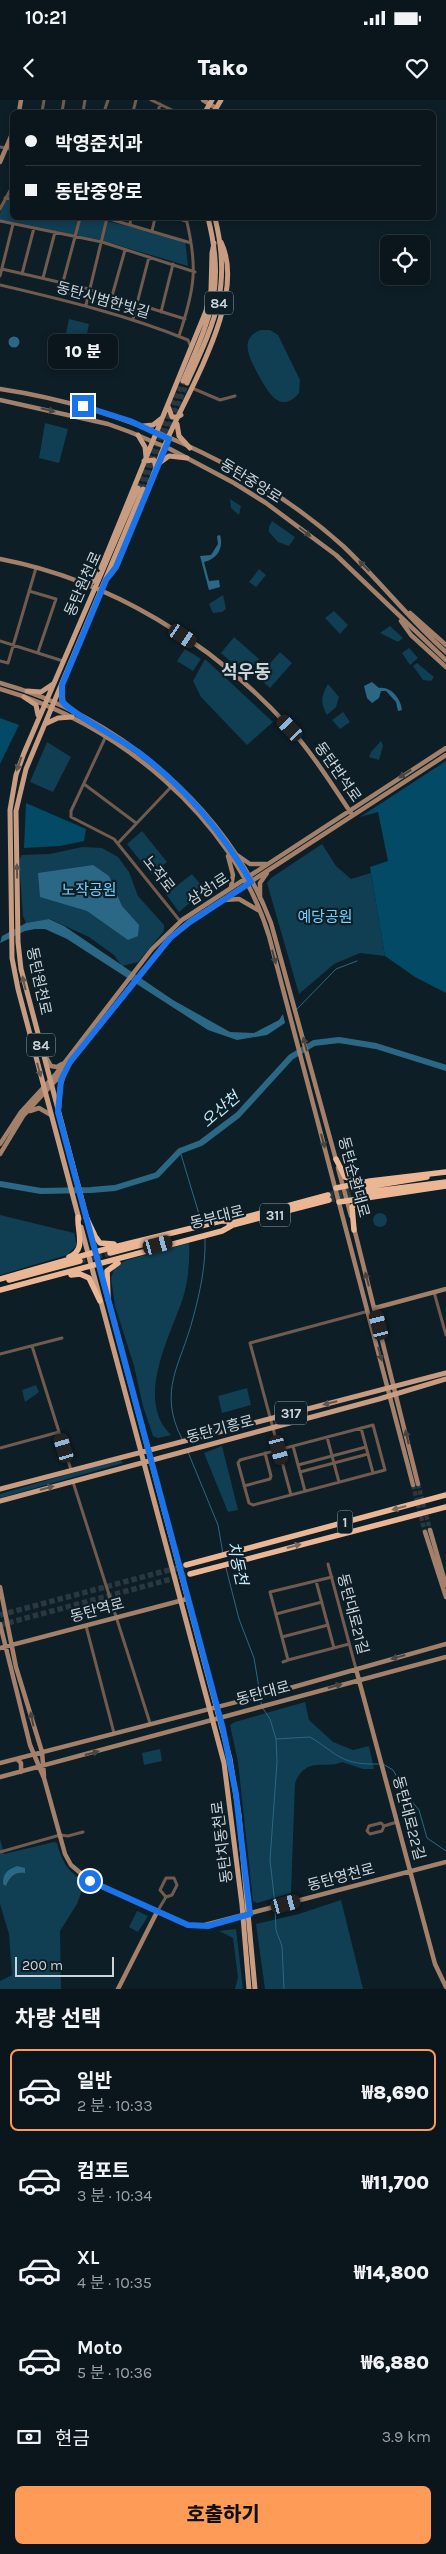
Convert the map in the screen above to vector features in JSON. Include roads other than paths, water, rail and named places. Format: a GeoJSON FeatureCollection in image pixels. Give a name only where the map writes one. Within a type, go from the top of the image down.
{"type":"FeatureCollection","features":[{"type":"Feature","properties":{"kind":"highway"},"geometry":{"type":"LineString","coordinates":[[336,1159],[345,1177],[353,1180],[446,1173]]}},
{"type":"Feature","properties":{"kind":"highway"},"geometry":{"type":"LineString","coordinates":[[446,1173],[355,1191],[446,1182]]}},
{"type":"Feature","properties":{"kind":"highway"},"geometry":{"type":"LineString","coordinates":[[336,1188],[370,1180]]}},
{"type":"Feature","properties":{"kind":"highway"},"geometry":{"type":"LineString","coordinates":[[339,1202],[365,1196],[446,1186]]}},
{"type":"Feature","properties":{"kind":"highway"},"geometry":{"type":"LineString","coordinates":[[354,1230],[352,1207],[365,1196]]}},
{"type":"Feature","properties":{"kind":"highway","name":"동부대로"},"geometry":{"type":"LineString","coordinates":[[110,1256],[328,1198]]}},
{"type":"Feature","properties":{"kind":"highway"},"geometry":{"type":"LineString","coordinates":[[54,1264],[74,1255],[78,1250],[80,1242],[78,1217]]}},
{"type":"Feature","properties":{"kind":"highway"},"geometry":{"type":"LineString","coordinates":[[86,1217],[100,1243],[121,1246]]}},
{"type":"Feature","properties":{"kind":"highway"},"geometry":{"type":"LineString","coordinates":[[0,1281],[96,1252],[189,1234]]}},
{"type":"Feature","properties":{"kind":"highway"},"geometry":{"type":"LineString","coordinates":[[0,1289],[125,1258],[189,1234]]}},
{"type":"Feature","properties":{"kind":"highway"},"geometry":{"type":"LineString","coordinates":[[108,1299],[107,1270],[125,1258]]}},
{"type":"Feature","properties":{"kind":"highway"},"geometry":{"type":"LineString","coordinates":[[0,1281],[81,1263],[0,1289]]}},
{"type":"Feature","properties":{"kind":"highway"},"geometry":{"type":"LineString","coordinates":[[56,1276],[80,1274],[88,1278],[100,1301]]}},
{"type":"Feature","properties":{"kind":"highway","name":"1"},"geometry":{"type":"LineString","coordinates":[[186,1565],[446,1495]]}},
{"type":"Feature","properties":{"kind":"highway","name":"1"},"geometry":{"type":"LineString","coordinates":[[190,1574],[446,1507]]}},
{"type":"Feature","properties":{"kind":"main road"},"geometry":{"type":"LineString","coordinates":[[215,110],[222,100]]}},
{"type":"Feature","properties":{"kind":"main road","name":"84"},"geometry":{"type":"LineString","coordinates":[[187,384],[215,300],[217,268],[208,220]]}},
{"type":"Feature","properties":{"kind":"main road","name":"84"},"geometry":{"type":"LineString","coordinates":[[187,384],[211,329],[219,304],[222,281],[221,242],[216,220]]}},
{"type":"Feature","properties":{"kind":"main road"},"geometry":{"type":"LineString","coordinates":[[86,585],[96,578],[198,334],[211,290],[214,243]]}},
{"type":"Feature","properties":{"kind":"main road"},"geometry":{"type":"LineString","coordinates":[[106,580],[116,567],[165,447],[177,423],[187,384]]}},
{"type":"Feature","properties":{"kind":"main road"},"geometry":{"type":"LineString","coordinates":[[168,406],[172,416],[177,417],[180,415]]}},
{"type":"Feature","properties":{"kind":"main road"},"geometry":{"type":"LineString","coordinates":[[143,426],[156,424],[166,413]]}},
{"type":"Feature","properties":{"kind":"main road"},"geometry":{"type":"LineString","coordinates":[[177,423],[179,436],[190,448]]}},
{"type":"Feature","properties":{"kind":"main road"},"geometry":{"type":"LineString","coordinates":[[138,435],[145,447],[145,459]]}},
{"type":"Feature","properties":{"kind":"main road"},"geometry":{"type":"LineString","coordinates":[[157,466],[169,456],[187,458]]}},
{"type":"Feature","properties":{"kind":"main road"},"geometry":{"type":"LineString","coordinates":[[145,459],[150,458],[154,460],[157,466]]}},
{"type":"Feature","properties":{"kind":"main road","name":"동탄원천로"},"geometry":{"type":"LineString","coordinates":[[144,1462],[44,1090],[18,989],[10,945],[11,796],[20,763],[94,588],[140,489],[102,592],[26,769],[18,800],[18,942],[24,981],[151,1460]]}},
{"type":"Feature","properties":{"kind":"main road"},"geometry":{"type":"LineString","coordinates":[[100,577],[102,562]]}},
{"type":"Feature","properties":{"kind":"main road"},"geometry":{"type":"LineString","coordinates":[[45,724],[58,718],[74,715],[62,701],[62,683],[56,678]]}},
{"type":"Feature","properties":{"kind":"main road"},"geometry":{"type":"LineString","coordinates":[[24,693],[41,692],[53,684]]}},
{"type":"Feature","properties":{"kind":"main road"},"geometry":{"type":"LineString","coordinates":[[24,693],[36,705],[38,719]]}},
{"type":"Feature","properties":{"kind":"main road","name":"동탄기흥로"},"geometry":{"type":"LineString","coordinates":[[0,1490],[446,1373]]}},
{"type":"Feature","properties":{"kind":"main road","name":"동탄기흥로"},"geometry":{"type":"LineString","coordinates":[[0,1501],[446,1379]]}},
{"type":"Feature","properties":{"kind":"main road"},"geometry":{"type":"LineString","coordinates":[[121,1457],[125,1460],[123,1468]]}},
{"type":"Feature","properties":{"kind":"main road","name":"동탄치동천로"},"geometry":{"type":"LineString","coordinates":[[151,1460],[220,1718],[236,1794],[250,1914],[255,1989]]}},
{"type":"Feature","properties":{"kind":"main road","name":"동탄치동천로"},"geometry":{"type":"LineString","coordinates":[[144,1462],[210,1708],[229,1792],[249,1989]]}},
{"type":"Feature","properties":{"kind":"street"},"geometry":{"type":"LineString","coordinates":[[151,100],[172,110]]}},
{"type":"Feature","properties":{"kind":"street"},"geometry":{"type":"LineString","coordinates":[[203,100],[211,102],[215,110]]}},
{"type":"Feature","properties":{"kind":"street"},"geometry":{"type":"LineString","coordinates":[[158,110],[160,104]]}},
{"type":"Feature","properties":{"kind":"street"},"geometry":{"type":"LineString","coordinates":[[0,147],[10,148],[0,162]]}},
{"type":"Feature","properties":{"kind":"street"},"geometry":{"type":"LineString","coordinates":[[0,209],[10,190]]}},
{"type":"Feature","properties":{"kind":"street"},"geometry":{"type":"LineString","coordinates":[[5,198],[10,199]]}},
{"type":"Feature","properties":{"kind":"street"},"geometry":{"type":"LineString","coordinates":[[64,282],[79,220]]}},
{"type":"Feature","properties":{"kind":"street"},"geometry":{"type":"LineString","coordinates":[[86,305],[106,220]]}},
{"type":"Feature","properties":{"kind":"street"},"geometry":{"type":"LineString","coordinates":[[114,220],[192,243]]}},
{"type":"Feature","properties":{"kind":"street"},"geometry":{"type":"LineString","coordinates":[[130,224],[131,220]]}},
{"type":"Feature","properties":{"kind":"street"},"geometry":{"type":"LineString","coordinates":[[152,231],[155,220]]}},
{"type":"Feature","properties":{"kind":"street"},"geometry":{"type":"LineString","coordinates":[[179,336],[192,299],[195,272],[192,243],[186,220]]}},
{"type":"Feature","properties":{"kind":"street"},"geometry":{"type":"LineString","coordinates":[[0,221],[102,242],[195,272]]}},
{"type":"Feature","properties":{"kind":"street"},"geometry":{"type":"LineString","coordinates":[[0,276],[13,224]]}},
{"type":"Feature","properties":{"kind":"street"},"geometry":{"type":"LineString","coordinates":[[22,274],[34,228]]}},
{"type":"Feature","properties":{"kind":"street"},"geometry":{"type":"LineString","coordinates":[[43,278],[55,232]]}},
{"type":"Feature","properties":{"kind":"street"},"geometry":{"type":"LineString","coordinates":[[112,296],[125,250]]}},
{"type":"Feature","properties":{"kind":"street"},"geometry":{"type":"LineString","coordinates":[[133,320],[149,257]]}},
{"type":"Feature","properties":{"kind":"street"},"geometry":{"type":"LineString","coordinates":[[161,312],[174,264]]}},
{"type":"Feature","properties":{"kind":"street"},"geometry":{"type":"LineString","coordinates":[[2,269],[64,282],[185,319]]}},
{"type":"Feature","properties":{"kind":"street","name":"동탄시범한빛길"},"geometry":{"type":"LineString","coordinates":[[0,285],[86,305],[188,340]]}},
{"type":"Feature","properties":{"kind":"street"},"geometry":{"type":"LineString","coordinates":[[191,350],[188,340],[198,334]]}},
{"type":"Feature","properties":{"kind":"street"},"geometry":{"type":"LineString","coordinates":[[187,384],[220,400],[234,396]]}},
{"type":"Feature","properties":{"kind":"street","name":"동탄중앙로"},"geometry":{"type":"LineString","coordinates":[[0,389],[83,406],[143,426],[241,474],[316,525],[358,560],[397,602]]}},
{"type":"Feature","properties":{"kind":"street","name":"동탄중앙로"},"geometry":{"type":"LineString","coordinates":[[0,400],[108,424],[165,447],[234,483],[294,523],[336,555],[446,660]]}},
{"type":"Feature","properties":{"kind":"street","name":"동탄반석로"},"geometry":{"type":"LineString","coordinates":[[0,559],[36,568],[94,588],[162,622],[196,645],[246,684],[290,728],[323,770],[353,816]]}},
{"type":"Feature","properties":{"kind":"street"},"geometry":{"type":"LineString","coordinates":[[0,661],[8,663],[36,568]]}},
{"type":"Feature","properties":{"kind":"street"},"geometry":{"type":"LineString","coordinates":[[29,591],[56,599],[38,652]]}},
{"type":"Feature","properties":{"kind":"street"},"geometry":{"type":"LineString","coordinates":[[397,602],[446,645]]}},
{"type":"Feature","properties":{"kind":"street"},"geometry":{"type":"LineString","coordinates":[[397,602],[424,632],[446,652]]}},
{"type":"Feature","properties":{"kind":"street"},"geometry":{"type":"LineString","coordinates":[[391,608],[411,635],[446,667]]}},
{"type":"Feature","properties":{"kind":"street"},"geometry":{"type":"LineString","coordinates":[[0,641],[63,661]]}},
{"type":"Feature","properties":{"kind":"street"},"geometry":{"type":"LineString","coordinates":[[0,682],[74,715],[123,744],[158,772],[202,812],[247,881]]}},
{"type":"Feature","properties":{"kind":"street"},"geometry":{"type":"LineString","coordinates":[[0,689],[24,693]]}},
{"type":"Feature","properties":{"kind":"street","name":"노작로"},"geometry":{"type":"LineString","coordinates":[[107,734],[70,812],[71,817],[114,839],[180,922]]}},
{"type":"Feature","properties":{"kind":"street","name":"삼성1로"},"geometry":{"type":"LineString","coordinates":[[141,968],[177,931],[349,811],[446,748]]}},
{"type":"Feature","properties":{"kind":"street","name":"삼성1로"},"geometry":{"type":"LineString","coordinates":[[271,865],[353,816],[446,755]]}},
{"type":"Feature","properties":{"kind":"street"},"geometry":{"type":"LineString","coordinates":[[158,772],[230,853],[250,864],[271,865],[260,883],[261,899]]}},
{"type":"Feature","properties":{"kind":"street"},"geometry":{"type":"LineString","coordinates":[[84,784],[136,823]]}},
{"type":"Feature","properties":{"kind":"street"},"geometry":{"type":"LineString","coordinates":[[118,843],[171,787]]}},
{"type":"Feature","properties":{"kind":"street"},"geometry":{"type":"LineString","coordinates":[[345,804],[357,806]]}},
{"type":"Feature","properties":{"kind":"street"},"geometry":{"type":"LineString","coordinates":[[225,892],[233,882],[230,853]]}},
{"type":"Feature","properties":{"kind":"street","name":"삼성1로"},"geometry":{"type":"LineString","coordinates":[[141,968],[158,943],[180,922],[225,892],[247,881]]}},
{"type":"Feature","properties":{"kind":"street","name":"동탄순환대로"},"geometry":{"type":"LineString","coordinates":[[247,881],[257,892],[271,923],[375,1308],[395,1386],[394,1394],[416,1484]]}},
{"type":"Feature","properties":{"kind":"street","name":"동탄순환대로"},"geometry":{"type":"LineString","coordinates":[[247,881],[251,895],[260,910],[336,1188],[367,1311],[389,1388],[394,1394]]}},
{"type":"Feature","properties":{"kind":"street"},"geometry":{"type":"LineString","coordinates":[[251,895],[252,892],[257,892]]}},
{"type":"Feature","properties":{"kind":"street"},"geometry":{"type":"LineString","coordinates":[[223,900],[240,899],[260,910]]}},
{"type":"Feature","properties":{"kind":"street"},"geometry":{"type":"LineString","coordinates":[[0,1154],[6,1138],[21,1112],[51,1083],[141,968]]}},
{"type":"Feature","properties":{"kind":"street"},"geometry":{"type":"LineString","coordinates":[[42,1050],[51,1066],[57,1066],[68,1061]]}},
{"type":"Feature","properties":{"kind":"street"},"geometry":{"type":"LineString","coordinates":[[58,1112],[61,1080],[68,1061]]}},
{"type":"Feature","properties":{"kind":"street"},"geometry":{"type":"LineString","coordinates":[[0,1144],[44,1090]]}},
{"type":"Feature","properties":{"kind":"street"},"geometry":{"type":"LineString","coordinates":[[23,1116],[35,1108],[51,1115]]}},
{"type":"Feature","properties":{"kind":"street"},"geometry":{"type":"LineString","coordinates":[[375,1308],[446,1289]]}},
{"type":"Feature","properties":{"kind":"street"},"geometry":{"type":"LineString","coordinates":[[434,1292],[446,1333]]}},
{"type":"Feature","properties":{"kind":"street"},"geometry":{"type":"LineString","coordinates":[[291,1495],[250,1343],[367,1311]]}},
{"type":"Feature","properties":{"kind":"street"},"geometry":{"type":"LineString","coordinates":[[0,1354],[62,1338]]}},
{"type":"Feature","properties":{"kind":"street"},"geometry":{"type":"LineString","coordinates":[[32,1346],[72,1470]]}},
{"type":"Feature","properties":{"kind":"street"},"geometry":{"type":"LineString","coordinates":[[373,1425],[385,1470],[253,1505],[249,1503],[238,1463],[240,1460],[293,1446],[373,1425]]}},
{"type":"Feature","properties":{"kind":"street"},"geometry":{"type":"LineString","coordinates":[[361,1428],[373,1473]]}},
{"type":"Feature","properties":{"kind":"street"},"geometry":{"type":"LineString","coordinates":[[0,1448],[59,1432]]}},
{"type":"Feature","properties":{"kind":"street"},"geometry":{"type":"LineString","coordinates":[[327,1437],[339,1482]]}},
{"type":"Feature","properties":{"kind":"street"},"geometry":{"type":"LineString","coordinates":[[293,1446],[305,1491]]}},
{"type":"Feature","properties":{"kind":"street"},"geometry":{"type":"LineString","coordinates":[[298,1466],[366,1447]]}},
{"type":"Feature","properties":{"kind":"street"},"geometry":{"type":"LineString","coordinates":[[244,1486],[270,1479],[271,1476],[265,1453]]}},
{"type":"Feature","properties":{"kind":"street"},"geometry":{"type":"LineString","coordinates":[[300,1472],[368,1454]]}},
{"type":"Feature","properties":{"kind":"street"},"geometry":{"type":"LineString","coordinates":[[72,1482],[150,1723]]}},
{"type":"Feature","properties":{"kind":"street"},"geometry":{"type":"LineString","coordinates":[[446,1585],[428,1531],[446,1597]]}},
{"type":"Feature","properties":{"kind":"street","name":"동탄대로21길"},"geometry":{"type":"LineString","coordinates":[[328,1564],[356,1669]]}},
{"type":"Feature","properties":{"kind":"street"},"geometry":{"type":"LineString","coordinates":[[288,1660],[270,1592],[332,1577]]}},
{"type":"Feature","properties":{"kind":"street"},"geometry":{"type":"LineString","coordinates":[[316,1581],[334,1648]]}},
{"type":"Feature","properties":{"kind":"street"},"geometry":{"type":"LineString","coordinates":[[0,1587],[12,1646],[14,1668],[33,1754],[44,1778]]}},
{"type":"Feature","properties":{"kind":"street","name":"동탄역로"},"geometry":{"type":"LineString","coordinates":[[0,1648],[187,1599]]}},
{"type":"Feature","properties":{"kind":"street"},"geometry":{"type":"LineString","coordinates":[[276,1614],[322,1602]]}},
{"type":"Feature","properties":{"kind":"street"},"geometry":{"type":"LineString","coordinates":[[0,1624],[9,1658],[42,1752],[45,1766],[44,1778]]}},
{"type":"Feature","properties":{"kind":"street"},"geometry":{"type":"LineString","coordinates":[[282,1637],[328,1624]]}},
{"type":"Feature","properties":{"kind":"street"},"geometry":{"type":"LineString","coordinates":[[86,1626],[114,1732]]}},
{"type":"Feature","properties":{"kind":"street"},"geometry":{"type":"LineString","coordinates":[[284,1662],[349,1644]]}},
{"type":"Feature","properties":{"kind":"street","name":"동탄대로"},"geometry":{"type":"LineString","coordinates":[[0,1763],[285,1689],[446,1644]]}},
{"type":"Feature","properties":{"kind":"street"},"geometry":{"type":"LineString","coordinates":[[0,1654],[6,1647]]}},
{"type":"Feature","properties":{"kind":"street","name":"동탄대로"},"geometry":{"type":"LineString","coordinates":[[0,1778],[358,1680],[446,1658]]}},
{"type":"Feature","properties":{"kind":"street"},"geometry":{"type":"LineString","coordinates":[[356,1669],[358,1680]]}},
{"type":"Feature","properties":{"kind":"street","name":"동탄대로22길"},"geometry":{"type":"LineString","coordinates":[[358,1680],[435,1964],[446,1988]]}},
{"type":"Feature","properties":{"kind":"street"},"geometry":{"type":"LineString","coordinates":[[17,1759],[21,1764],[21,1772]]}},
{"type":"Feature","properties":{"kind":"street","name":"동탄영천로"},"geometry":{"type":"LineString","coordinates":[[44,1778],[67,1859],[82,1876],[157,1912],[193,1926],[208,1926],[446,1862]]}},
{"type":"Feature","properties":{"kind":"street"},"geometry":{"type":"LineString","coordinates":[[384,1826],[382,1831],[370,1834],[367,1831],[369,1826],[381,1823],[384,1826],[397,1822]]}},
{"type":"Feature","properties":{"kind":"street"},"geometry":{"type":"LineString","coordinates":[[0,1852],[60,1835],[68,1836],[83,1832]]}},
{"type":"Feature","properties":{"kind":"street"},"geometry":{"type":"LineString","coordinates":[[118,1989],[157,1912],[166,1897],[172,1895],[177,1885],[174,1878],[171,1877],[166,1878],[160,1890],[166,1897]]}},
{"type":"Feature","properties":{"kind":"waterway"},"geometry":{"type":"LineString","coordinates":[[297,1009],[336,969],[357,961]]}},
{"type":"Feature","properties":{"kind":"waterway","name":"오산천"},"geometry":{"type":"LineString","coordinates":[[0,1184],[41,1191],[91,1190],[115,1188],[157,1175],[180,1151],[201,1143],[238,1115],[291,1057],[314,1043],[339,1040],[376,1046],[446,1068]]}},
{"type":"Feature","properties":{"kind":"waterway","name":"치동천"},"geometry":{"type":"LineString","coordinates":[[180,1151],[202,1224]]}},
{"type":"Feature","properties":{"kind":"waterway","name":"치동천"},"geometry":{"type":"LineString","coordinates":[[182,1439],[171,1406],[171,1392],[198,1298],[205,1238]]}},
{"type":"Feature","properties":{"kind":"waterway","name":"치동천"},"geometry":{"type":"LineString","coordinates":[[188,1452],[218,1525],[223,1554]]}},
{"type":"Feature","properties":{"kind":"waterway","name":"치동천"},"geometry":{"type":"LineString","coordinates":[[226,1568],[239,1619],[254,1658],[260,1694]]}},
{"type":"Feature","properties":{"kind":"waterway","name":"치동천"},"geometry":{"type":"LineString","coordinates":[[260,1697],[262,1707],[270,1719],[276,1739],[277,1762],[270,1860],[275,1904]]}},
{"type":"Feature","properties":{"kind":"waterway"},"geometry":{"type":"LineString","coordinates":[[276,1739],[310,1737],[348,1761],[379,1764]]}},
{"type":"Feature","properties":{"kind":"waterway"},"geometry":{"type":"LineString","coordinates":[[383,1764],[393,1770],[409,1798],[419,1810],[427,1838],[446,1851]]}},
{"type":"Feature","properties":{"kind":"waterway","name":"치동천"},"geometry":{"type":"LineString","coordinates":[[275,1908],[276,1930],[282,1946],[284,1989]]}},
{"type":"Feature","properties":{"kind":"tunnel"},"geometry":{"type":"LineString","coordinates":[[138,488],[183,381]]}},
{"type":"Feature","properties":{"kind":"tunnel"},"geometry":{"type":"LineString","coordinates":[[143,489],[187,383]]}},
{"type":"Feature","properties":{"kind":"tunnel"},"geometry":{"type":"LineString","coordinates":[[328,1195],[354,1189]]}},
{"type":"Feature","properties":{"kind":"tunnel"},"geometry":{"type":"LineString","coordinates":[[329,1200],[356,1194]]}},
{"type":"Feature","properties":{"kind":"tunnel"},"geometry":{"type":"LineString","coordinates":[[80,1261],[110,1253]]}},
{"type":"Feature","properties":{"kind":"tunnel"},"geometry":{"type":"LineString","coordinates":[[418,1484],[430,1530]]}},
{"type":"Feature","properties":{"kind":"tunnel"},"geometry":{"type":"LineString","coordinates":[[413,1485],[425,1532]]}},
{"type":"Feature","properties":{"kind":"tunnel"},"geometry":{"type":"LineString","coordinates":[[0,1615],[184,1566]]}},
{"type":"Feature","properties":{"kind":"tunnel"},"geometry":{"type":"LineString","coordinates":[[0,1625],[190,1574]]}},
{"type":"Feature","properties":{"kind":"district","name":"석우동"},"geometry":{"type":"Point","coordinates":[246,672]}},
{"type":"Feature","properties":{"kind":"park label","name":"노작공원"},"geometry":{"type":"Point","coordinates":[89,890]}},
{"type":"Feature","properties":{"kind":"park label","name":"예당공원"},"geometry":{"type":"Point","coordinates":[325,917]}}]}
